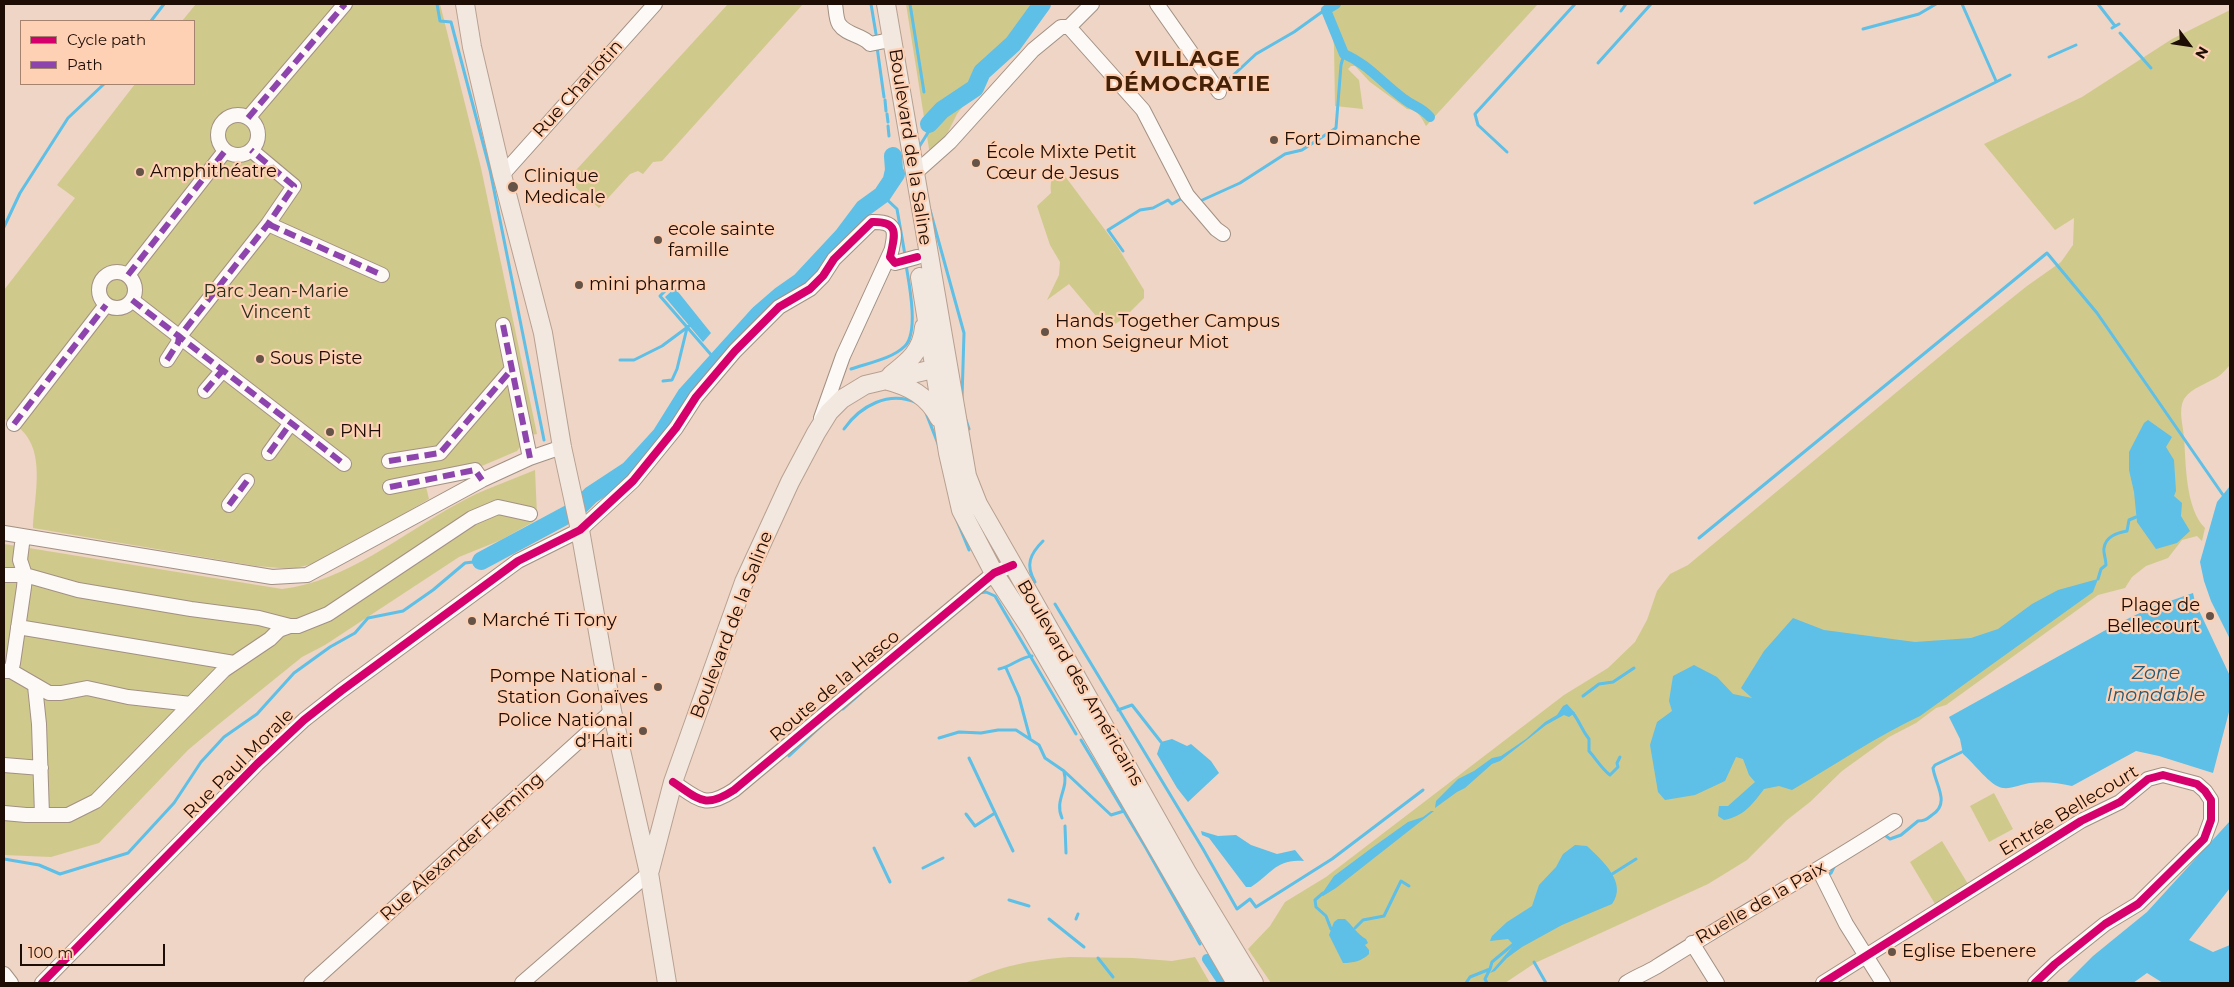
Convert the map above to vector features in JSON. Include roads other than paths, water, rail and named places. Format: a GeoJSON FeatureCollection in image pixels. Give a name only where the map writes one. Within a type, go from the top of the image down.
{"type":"FeatureCollection","features":[{"type":"Feature","properties":{"kind":"main road"},"geometry":{"type":"LineString","coordinates":[[465,4],[472,46],[502,175],[543,332],[562,446],[577,516],[612,711],[649,873],[667,983]]}},
{"type":"Feature","properties":{"kind":"main road","name":"Boulevard de la Saline"},"geometry":{"type":"LineString","coordinates":[[880,4],[912,172],[940,367]]}},
{"type":"Feature","properties":{"kind":"main road","name":"Boulevard de la Saline"},"geometry":{"type":"LineString","coordinates":[[886,4],[902,127]]}},
{"type":"Feature","properties":{"kind":"main road","name":"Boulevard de la Saline"},"geometry":{"type":"LineString","coordinates":[[912,172],[917,256],[924,309],[940,367]]}},
{"type":"Feature","properties":{"kind":"main road"},"geometry":{"type":"LineString","coordinates":[[885,380],[917,353],[922,341],[924,309]]}},
{"type":"Feature","properties":{"kind":"main road","name":"Boulevard de la Saline"},"geometry":{"type":"LineString","coordinates":[[649,873],[673,782],[744,582],[790,482],[816,433],[829,412],[842,399],[865,385],[940,367]]}},
{"type":"Feature","properties":{"kind":"main road","name":"Boulevard des Américains"},"geometry":{"type":"LineString","coordinates":[[940,367],[944,428],[961,510],[994,573],[1030,628],[1236,983]]}},
{"type":"Feature","properties":{"kind":"main road","name":"Boulevard des Américains"},"geometry":{"type":"LineString","coordinates":[[940,367],[966,476],[978,504],[1188,874],[1254,983]]}},
{"type":"Feature","properties":{"kind":"main road"},"geometry":{"type":"LineString","coordinates":[[885,380],[911,389],[924,397],[931,403],[944,428]]}},
{"type":"Feature","properties":{"kind":"street"},"geometry":{"type":"LineString","coordinates":[[248,118],[345,4]]}},
{"type":"Feature","properties":{"kind":"street","name":"Rue Charlotin"},"geometry":{"type":"LineString","coordinates":[[502,175],[655,4]]}},
{"type":"Feature","properties":{"kind":"street"},"geometry":{"type":"LineString","coordinates":[[835,4],[838,23],[843,29],[865,38],[870,44],[886,41]]}},
{"type":"Feature","properties":{"kind":"street"},"geometry":{"type":"LineString","coordinates":[[912,172],[950,142],[1033,50],[1061,27],[1070,27],[1092,4]]}},
{"type":"Feature","properties":{"kind":"street"},"geometry":{"type":"LineString","coordinates":[[1157,4],[1219,92]]}},
{"type":"Feature","properties":{"kind":"street"},"geometry":{"type":"LineString","coordinates":[[1070,27],[1143,110],[1187,195],[1216,229],[1223,234]]}},
{"type":"Feature","properties":{"kind":"street"},"geometry":{"type":"LineString","coordinates":[[237,115],[248,118],[255,124],[258,133],[252,150],[240,155],[224,151],[218,136],[220,124],[227,118],[237,115]]}},
{"type":"Feature","properties":{"kind":"street"},"geometry":{"type":"LineString","coordinates":[[167,360],[178,343],[179,337],[268,224],[294,186],[252,150]]}},
{"type":"Feature","properties":{"kind":"street"},"geometry":{"type":"LineString","coordinates":[[128,275],[224,151]]}},
{"type":"Feature","properties":{"kind":"street","name":"Rue Paul Morale"},"geometry":{"type":"LineString","coordinates":[[42,983],[256,764],[304,720],[340,690],[577,516],[633,482],[665,442],[696,397],[762,322],[779,307],[810,289],[823,276],[834,258],[872,222],[885,222],[892,227],[894,231],[892,248]]}},
{"type":"Feature","properties":{"kind":"street"},"geometry":{"type":"LineString","coordinates":[[268,224],[382,275]]}},
{"type":"Feature","properties":{"kind":"street"},"geometry":{"type":"LineString","coordinates":[[892,248],[890,257],[894,263],[917,256]]}},
{"type":"Feature","properties":{"kind":"street"},"geometry":{"type":"LineString","coordinates":[[816,433],[843,356],[892,248]]}},
{"type":"Feature","properties":{"kind":"street"},"geometry":{"type":"LineString","coordinates":[[114,271],[128,275],[135,287],[132,300],[124,307],[115,308],[106,305],[99,292],[102,278],[114,271]]}},
{"type":"Feature","properties":{"kind":"street"},"geometry":{"type":"LineString","coordinates":[[132,300],[344,464]]}},
{"type":"Feature","properties":{"kind":"street"},"geometry":{"type":"LineString","coordinates":[[14,424],[106,305]]}},
{"type":"Feature","properties":{"kind":"street"},"geometry":{"type":"LineString","coordinates":[[503,325],[530,458]]}},
{"type":"Feature","properties":{"kind":"street"},"geometry":{"type":"LineString","coordinates":[[389,461],[440,453],[512,369]]}},
{"type":"Feature","properties":{"kind":"street"},"geometry":{"type":"LineString","coordinates":[[205,392],[222,371]]}},
{"type":"Feature","properties":{"kind":"street"},"geometry":{"type":"LineString","coordinates":[[269,453],[290,424]]}},
{"type":"Feature","properties":{"kind":"street"},"geometry":{"type":"LineString","coordinates":[[4,533],[272,577],[307,574],[482,480],[562,446]]}},
{"type":"Feature","properties":{"kind":"street"},"geometry":{"type":"LineString","coordinates":[[390,487],[475,470],[482,480]]}},
{"type":"Feature","properties":{"kind":"street"},"geometry":{"type":"LineString","coordinates":[[228,505],[247,481]]}},
{"type":"Feature","properties":{"kind":"street"},"geometry":{"type":"LineString","coordinates":[[4,813],[68,814],[96,801],[224,670],[270,639],[279,630],[312,622],[328,614],[472,518],[498,507],[530,514]]}},
{"type":"Feature","properties":{"kind":"street"},"geometry":{"type":"LineString","coordinates":[[23,536],[20,560],[25,576],[18,627],[7,671],[49,693],[61,694],[87,688],[128,697],[191,704]]}},
{"type":"Feature","properties":{"kind":"street","name":"Route de la Hasco"},"geometry":{"type":"LineString","coordinates":[[673,782],[698,799],[719,800],[734,790],[994,573],[1013,566]]}},
{"type":"Feature","properties":{"kind":"street"},"geometry":{"type":"LineString","coordinates":[[4,576],[25,576],[78,590],[191,609],[259,618],[290,626]]}},
{"type":"Feature","properties":{"kind":"street"},"geometry":{"type":"LineString","coordinates":[[18,627],[234,663]]}},
{"type":"Feature","properties":{"kind":"street"},"geometry":{"type":"LineString","coordinates":[[35,686],[42,815]]}},
{"type":"Feature","properties":{"kind":"street","name":"Rue Alexander Fleming"},"geometry":{"type":"LineString","coordinates":[[311,983],[612,711]]}},
{"type":"Feature","properties":{"kind":"street"},"geometry":{"type":"LineString","coordinates":[[4,765],[40,768]]}},
{"type":"Feature","properties":{"kind":"street","name":"Entrée Bellecourt"},"geometry":{"type":"LineString","coordinates":[[1823,983],[2081,820],[2120,802],[2148,780],[2162,775],[2197,784],[2211,800],[2211,820],[2204,839],[2138,904],[2105,924],[2054,964],[2035,983]]}},
{"type":"Feature","properties":{"kind":"street","name":"Ruelle de la Paix"},"geometry":{"type":"LineString","coordinates":[[1626,983],[1819,870],[1895,821]]}},
{"type":"Feature","properties":{"kind":"street"},"geometry":{"type":"LineString","coordinates":[[1819,870],[1846,924],[1882,983]]}},
{"type":"Feature","properties":{"kind":"street"},"geometry":{"type":"LineString","coordinates":[[522,983],[649,873]]}},
{"type":"Feature","properties":{"kind":"street"},"geometry":{"type":"LineString","coordinates":[[1692,943],[1717,983]]}},
{"type":"Feature","properties":{"kind":"street"},"geometry":{"type":"LineString","coordinates":[[4,974],[11,983]]}},
{"type":"Feature","properties":{"kind":"water"},"geometry":{"type":"Polygon","coordinates":[[[675,288],[711,333],[703,342],[665,297],[675,288]]]}},
{"type":"Feature","properties":{"kind":"water"},"geometry":{"type":"Polygon","coordinates":[[[2148,420],[2172,437],[2166,447],[2174,460],[2176,491],[2174,496],[2182,503],[2181,516],[2190,531],[2177,543],[2156,549],[2137,522],[2134,492],[2129,470],[2129,452],[2144,423],[2148,420]]]}},
{"type":"Feature","properties":{"kind":"water"},"geometry":{"type":"Polygon","coordinates":[[[2230,486],[2230,639],[2211,601],[2200,562],[2217,502],[2230,486]]]}},
{"type":"Feature","properties":{"kind":"water"},"geometry":{"type":"Polygon","coordinates":[[[2098,579],[2093,592],[1920,716],[1871,742],[1792,790],[1779,786],[1764,789],[1756,800],[1742,813],[1724,820],[1718,816],[1719,806],[1728,806],[1755,782],[1749,775],[1743,759],[1736,757],[1725,781],[1695,795],[1665,800],[1658,792],[1650,745],[1657,722],[1672,711],[1669,701],[1673,676],[1694,665],[1717,677],[1733,694],[1752,698],[1741,688],[1764,651],[1793,618],[1824,630],[1915,642],[1971,638],[1998,629],[2032,604],[2058,590],[2098,579]]]}},
{"type":"Feature","properties":{"kind":"water","name":"Zone Inondable"},"geometry":{"type":"Polygon","coordinates":[[[2193,593],[2195,602],[2230,676],[2230,708],[2213,773],[2159,756],[2136,751],[2072,786],[2041,782],[2003,788],[1998,787],[1988,779],[1963,754],[1960,739],[1949,717],[2113,626],[2150,608],[2193,593]]]}},
{"type":"Feature","properties":{"kind":"water"},"geometry":{"type":"Polygon","coordinates":[[[1567,704],[1575,713],[1569,717],[1564,715],[1546,725],[1500,761],[1492,764],[1465,788],[1435,808],[1436,801],[1458,779],[1474,771],[1492,758],[1501,756],[1526,739],[1545,722],[1557,715],[1563,706],[1567,704]]]}},
{"type":"Feature","properties":{"kind":"water"},"geometry":{"type":"Polygon","coordinates":[[[1172,739],[1187,746],[1191,744],[1211,761],[1219,773],[1188,802],[1177,788],[1157,754],[1161,742],[1172,739]]]}},
{"type":"Feature","properties":{"kind":"water"},"geometry":{"type":"Polygon","coordinates":[[[1434,811],[1336,888],[1323,896],[1321,895],[1334,876],[1408,822],[1423,817],[1434,811]]]}},
{"type":"Feature","properties":{"kind":"water"},"geometry":{"type":"Polygon","coordinates":[[[2230,821],[2230,888],[2189,940],[2213,952],[2230,945],[2230,983],[2163,983],[2147,973],[2133,983],[2066,983],[2093,956],[2147,912],[2230,821]]]}},
{"type":"Feature","properties":{"kind":"water"},"geometry":{"type":"Polygon","coordinates":[[[1201,831],[1218,836],[1236,835],[1251,845],[1277,854],[1295,850],[1304,861],[1281,864],[1251,887],[1246,887],[1209,838],[1202,835],[1201,831]]]}},
{"type":"Feature","properties":{"kind":"water"},"geometry":{"type":"Polygon","coordinates":[[[1575,845],[1587,846],[1611,872],[1617,888],[1612,904],[1562,925],[1522,947],[1507,958],[1495,971],[1490,973],[1514,945],[1508,939],[1490,941],[1492,936],[1507,922],[1532,906],[1539,885],[1556,867],[1563,854],[1575,845]]]}},
{"type":"Feature","properties":{"kind":"water"},"geometry":{"type":"Polygon","coordinates":[[[1338,919],[1345,919],[1366,939],[1368,943],[1365,945],[1369,950],[1369,954],[1357,961],[1343,963],[1329,935],[1334,922],[1338,919]]]}},
{"type":"Feature","properties":{"kind":"waterway"},"geometry":{"type":"LineString","coordinates":[[152,20],[164,4]]}},
{"type":"Feature","properties":{"kind":"waterway"},"geometry":{"type":"LineString","coordinates":[[437,4],[440,21],[451,22],[490,170],[544,440]]}},
{"type":"Feature","properties":{"kind":"waterway"},"geometry":{"type":"LineString","coordinates":[[871,4],[876,34]]}},
{"type":"Feature","properties":{"kind":"waterway"},"geometry":{"type":"LineString","coordinates":[[910,4],[924,92]]}},
{"type":"Feature","properties":{"kind":"waterway"},"geometry":{"type":"LineString","coordinates":[[929,124],[942,110],[975,88],[982,72],[1013,44],[1042,4]]}},
{"type":"Feature","properties":{"kind":"waterway"},"geometry":{"type":"LineString","coordinates":[[1227,81],[1256,54],[1294,32],[1333,4]]}},
{"type":"Feature","properties":{"kind":"waterway"},"geometry":{"type":"LineString","coordinates":[[1336,4],[1326,10],[1344,54],[1361,63],[1396,93],[1430,117]]}},
{"type":"Feature","properties":{"kind":"waterway"},"geometry":{"type":"LineString","coordinates":[[1507,152],[1478,125],[1475,114],[1575,4]]}},
{"type":"Feature","properties":{"kind":"waterway"},"geometry":{"type":"LineString","coordinates":[[1621,11],[1626,4]]}},
{"type":"Feature","properties":{"kind":"waterway"},"geometry":{"type":"LineString","coordinates":[[1598,63],[1651,4]]}},
{"type":"Feature","properties":{"kind":"waterway"},"geometry":{"type":"LineString","coordinates":[[1863,29],[1919,14],[1936,4]]}},
{"type":"Feature","properties":{"kind":"waterway"},"geometry":{"type":"LineString","coordinates":[[1962,4],[1996,81]]}},
{"type":"Feature","properties":{"kind":"waterway"},"geometry":{"type":"LineString","coordinates":[[2098,4],[2115,26]]}},
{"type":"Feature","properties":{"kind":"waterway"},"geometry":{"type":"LineString","coordinates":[[2112,28],[2119,24]]}},
{"type":"Feature","properties":{"kind":"waterway"},"geometry":{"type":"LineString","coordinates":[[2120,33],[2151,68]]}},
{"type":"Feature","properties":{"kind":"waterway"},"geometry":{"type":"LineString","coordinates":[[2049,57],[2076,45]]}},
{"type":"Feature","properties":{"kind":"waterway"},"geometry":{"type":"LineString","coordinates":[[877,47],[884,97]]}},
{"type":"Feature","properties":{"kind":"waterway"},"geometry":{"type":"LineString","coordinates":[[1198,202],[1240,183],[1285,154],[1302,150],[1336,128],[1341,65],[1344,54]]}},
{"type":"Feature","properties":{"kind":"waterway"},"geometry":{"type":"LineString","coordinates":[[1755,203],[2010,75]]}},
{"type":"Feature","properties":{"kind":"waterway"},"geometry":{"type":"LineString","coordinates":[[4,227],[20,193],[68,118],[103,85]]}},
{"type":"Feature","properties":{"kind":"waterway"},"geometry":{"type":"LineString","coordinates":[[885,100],[886,111]]}},
{"type":"Feature","properties":{"kind":"waterway"},"geometry":{"type":"LineString","coordinates":[[919,147],[942,110]]}},
{"type":"Feature","properties":{"kind":"waterway"},"geometry":{"type":"LineString","coordinates":[[887,114],[888,122]]}},
{"type":"Feature","properties":{"kind":"waterway"},"geometry":{"type":"LineString","coordinates":[[888,126],[889,136]]}},
{"type":"Feature","properties":{"kind":"waterway"},"geometry":{"type":"LineString","coordinates":[[892,179],[894,170],[893,156]]}},
{"type":"Feature","properties":{"kind":"waterway"},"geometry":{"type":"LineString","coordinates":[[481,561],[576,510],[591,495],[629,470],[661,435],[686,395],[759,314],[801,281],[843,236],[864,208],[882,195],[896,174]]}},
{"type":"Feature","properties":{"kind":"waterway"},"geometry":{"type":"LineString","coordinates":[[882,195],[897,209],[905,255]]}},
{"type":"Feature","properties":{"kind":"waterway"},"geometry":{"type":"LineString","coordinates":[[1123,251],[1108,230],[1140,210],[1153,208],[1168,200],[1172,204],[1184,197]]}},
{"type":"Feature","properties":{"kind":"waterway"},"geometry":{"type":"LineString","coordinates":[[930,210],[964,333],[962,399]]}},
{"type":"Feature","properties":{"kind":"waterway"},"geometry":{"type":"LineString","coordinates":[[1699,538],[2047,253],[2097,313],[2223,495]]}},
{"type":"Feature","properties":{"kind":"waterway"},"geometry":{"type":"LineString","coordinates":[[851,369],[893,354],[905,346],[909,339],[912,307],[906,265]]}},
{"type":"Feature","properties":{"kind":"waterway"},"geometry":{"type":"LineString","coordinates":[[667,289],[660,296],[713,357],[719,359]]}},
{"type":"Feature","properties":{"kind":"waterway"},"geometry":{"type":"LineString","coordinates":[[620,360],[634,360],[662,346],[689,326]]}},
{"type":"Feature","properties":{"kind":"waterway"},"geometry":{"type":"LineString","coordinates":[[663,381],[672,380],[677,369],[687,328]]}},
{"type":"Feature","properties":{"kind":"waterway"},"geometry":{"type":"LineString","coordinates":[[844,429],[858,413],[886,399],[906,399],[917,403]]}},
{"type":"Feature","properties":{"kind":"waterway"},"geometry":{"type":"LineString","coordinates":[[926,413],[940,449]]}},
{"type":"Feature","properties":{"kind":"waterway"},"geometry":{"type":"LineString","coordinates":[[966,420],[969,429]]}},
{"type":"Feature","properties":{"kind":"waterway"},"geometry":{"type":"LineString","coordinates":[[2098,579],[2101,569],[2106,565],[2105,544],[2116,534],[2127,531],[2129,520],[2136,517]]}},
{"type":"Feature","properties":{"kind":"waterway"},"geometry":{"type":"LineString","coordinates":[[956,518],[969,550]]}},
{"type":"Feature","properties":{"kind":"waterway"},"geometry":{"type":"LineString","coordinates":[[1035,582],[1030,570],[1030,560],[1035,550],[1043,541]]}},
{"type":"Feature","properties":{"kind":"waterway"},"geometry":{"type":"LineString","coordinates":[[4,859],[39,865],[60,874],[128,853],[174,803],[201,762],[224,737],[257,714],[294,673],[330,647],[355,633],[368,618],[403,611],[433,590],[465,563],[481,561]]}},
{"type":"Feature","properties":{"kind":"waterway"},"geometry":{"type":"LineString","coordinates":[[978,593],[986,592],[995,596],[1076,734]]}},
{"type":"Feature","properties":{"kind":"waterway"},"geometry":{"type":"LineString","coordinates":[[1055,604],[1203,849],[1237,909],[1250,899],[1256,907],[1332,859],[1423,790]]}},
{"type":"Feature","properties":{"kind":"waterway"},"geometry":{"type":"LineString","coordinates":[[999,669],[1032,656]]}},
{"type":"Feature","properties":{"kind":"waterway"},"geometry":{"type":"LineString","coordinates":[[1006,668],[1019,697],[1030,738]]}},
{"type":"Feature","properties":{"kind":"waterway"},"geometry":{"type":"LineString","coordinates":[[1583,696],[1599,684],[1613,682],[1634,668]]}},
{"type":"Feature","properties":{"kind":"waterway"},"geometry":{"type":"LineString","coordinates":[[843,709],[861,693]]}},
{"type":"Feature","properties":{"kind":"waterway"},"geometry":{"type":"LineString","coordinates":[[1118,710],[1132,705],[1161,742]]}},
{"type":"Feature","properties":{"kind":"waterway"},"geometry":{"type":"LineString","coordinates":[[1573,713],[1589,739],[1589,751],[1610,775],[1618,767],[1617,763],[1620,757]]}},
{"type":"Feature","properties":{"kind":"waterway"},"geometry":{"type":"LineString","coordinates":[[789,756],[821,726]]}},
{"type":"Feature","properties":{"kind":"waterway"},"geometry":{"type":"LineString","coordinates":[[939,738],[959,732],[981,733],[998,730],[1016,730],[1039,745],[1045,758],[1064,771],[1111,815],[1124,811]]}},
{"type":"Feature","properties":{"kind":"waterway"},"geometry":{"type":"LineString","coordinates":[[1081,740],[1146,848],[1200,944]]}},
{"type":"Feature","properties":{"kind":"waterway"},"geometry":{"type":"LineString","coordinates":[[1882,833],[1890,839],[1901,835],[1918,821],[1926,820],[1938,810],[1941,799],[1933,768],[1935,765],[1966,750]]}},
{"type":"Feature","properties":{"kind":"waterway"},"geometry":{"type":"LineString","coordinates":[[969,758],[1013,851]]}},
{"type":"Feature","properties":{"kind":"waterway"},"geometry":{"type":"LineString","coordinates":[[1062,818],[1060,800],[1065,784],[1064,772]]}},
{"type":"Feature","properties":{"kind":"waterway"},"geometry":{"type":"LineString","coordinates":[[966,814],[975,826],[995,813]]}},
{"type":"Feature","properties":{"kind":"waterway"},"geometry":{"type":"LineString","coordinates":[[1065,826],[1066,853]]}},
{"type":"Feature","properties":{"kind":"waterway"},"geometry":{"type":"LineString","coordinates":[[874,848],[890,882]]}},
{"type":"Feature","properties":{"kind":"waterway"},"geometry":{"type":"LineString","coordinates":[[923,868],[943,858]]}},
{"type":"Feature","properties":{"kind":"waterway"},"geometry":{"type":"LineString","coordinates":[[1609,876],[1636,859]]}},
{"type":"Feature","properties":{"kind":"waterway"},"geometry":{"type":"LineString","coordinates":[[1826,875],[1831,873],[1835,865]]}},
{"type":"Feature","properties":{"kind":"waterway"},"geometry":{"type":"LineString","coordinates":[[1355,928],[1363,920],[1384,916],[1401,881],[1409,886]]}},
{"type":"Feature","properties":{"kind":"waterway"},"geometry":{"type":"LineString","coordinates":[[1323,893],[1315,900],[1316,907],[1326,916],[1331,929]]}},
{"type":"Feature","properties":{"kind":"waterway"},"geometry":{"type":"LineString","coordinates":[[1009,900],[1029,906]]}},
{"type":"Feature","properties":{"kind":"waterway"},"geometry":{"type":"LineString","coordinates":[[1076,919],[1078,914]]}},
{"type":"Feature","properties":{"kind":"waterway"},"geometry":{"type":"LineString","coordinates":[[1049,919],[1084,947]]}},
{"type":"Feature","properties":{"kind":"waterway"},"geometry":{"type":"LineString","coordinates":[[1466,983],[1470,977],[1490,969],[1492,962],[1516,942]]}},
{"type":"Feature","properties":{"kind":"waterway"},"geometry":{"type":"LineString","coordinates":[[1098,958],[1113,977]]}},
{"type":"Feature","properties":{"kind":"waterway"},"geometry":{"type":"LineString","coordinates":[[1207,959],[1223,983]]}},
{"type":"Feature","properties":{"kind":"waterway"},"geometry":{"type":"LineString","coordinates":[[1534,962],[1546,983]]}},
{"type":"Feature","properties":{"kind":"waterway"},"geometry":{"type":"LineString","coordinates":[[1487,983],[1485,979],[1490,969]]}},
{"type":"Feature","properties":{"kind":"place","name":"Fort Dimanche"},"geometry":{"type":"Point","coordinates":[1274,140]}},
{"type":"Feature","properties":{"kind":"place","name":"École Mixte Petit Cœur de Jesus"},"geometry":{"type":"Point","coordinates":[976,163]}},
{"type":"Feature","properties":{"kind":"place","name":"Amphithéatre"},"geometry":{"type":"Point","coordinates":[140,172]}},
{"type":"Feature","properties":{"kind":"place","name":"Clinique Medicale"},"geometry":{"type":"Point","coordinates":[513,187]}},
{"type":"Feature","properties":{"kind":"place","name":"ecole sainte famille"},"geometry":{"type":"Point","coordinates":[658,240]}},
{"type":"Feature","properties":{"kind":"place","name":"mini pharma"},"geometry":{"type":"Point","coordinates":[579,285]}},
{"type":"Feature","properties":{"kind":"place","name":"Hands Together Campus mon Seigneur Miot"},"geometry":{"type":"Point","coordinates":[1045,332]}},
{"type":"Feature","properties":{"kind":"place","name":"Sous Piste"},"geometry":{"type":"Point","coordinates":[260,359]}},
{"type":"Feature","properties":{"kind":"place","name":"PNH"},"geometry":{"type":"Point","coordinates":[330,432]}},
{"type":"Feature","properties":{"kind":"place","name":"Plage de Bellecourt"},"geometry":{"type":"Point","coordinates":[2210,616]}},
{"type":"Feature","properties":{"kind":"place","name":"Marché Ti Tony"},"geometry":{"type":"Point","coordinates":[472,621]}},
{"type":"Feature","properties":{"kind":"place","name":"Pompe National - Station Gonaïves"},"geometry":{"type":"Point","coordinates":[658,687]}},
{"type":"Feature","properties":{"kind":"place","name":"Police National d'Haiti"},"geometry":{"type":"Point","coordinates":[643,731]}},
{"type":"Feature","properties":{"kind":"place","name":"Eglise Ebenere"},"geometry":{"type":"Point","coordinates":[1892,952]}},
{"type":"Feature","properties":{"kind":"district","name":"VILLAGE DÉMOCRATIE"},"geometry":{"type":"Point","coordinates":[1188,72]}},
{"type":"Feature","properties":{"kind":"park label","name":"Parc Jean-Marie Vincent"},"geometry":{"type":"Point","coordinates":[276,302]}}]}
